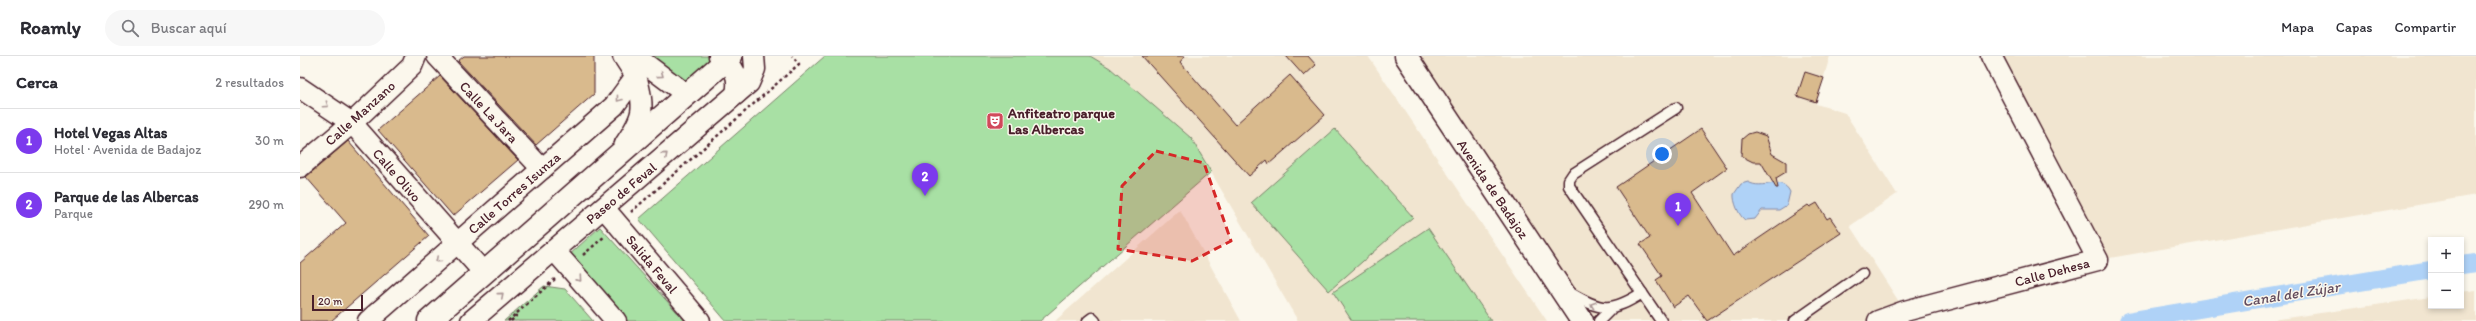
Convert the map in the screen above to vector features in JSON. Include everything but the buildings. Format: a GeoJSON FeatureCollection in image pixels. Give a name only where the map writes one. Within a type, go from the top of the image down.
{"type":"FeatureCollection","features":[{"type":"Feature","properties":{"kind":"main road","name":"Avenida de Badajoz"},"geometry":{"type":"LineString","coordinates":[[1406,56],[1582,321]]}},
{"type":"Feature","properties":{"kind":"main road"},"geometry":{"type":"LineString","coordinates":[[429,321],[687,95],[725,58]]}},
{"type":"Feature","properties":{"kind":"street","name":"Calle Manzano"},"geometry":{"type":"LineString","coordinates":[[300,167],[352,123],[412,66],[416,56]]}},
{"type":"Feature","properties":{"kind":"street","name":"Calle La Jara"},"geometry":{"type":"LineString","coordinates":[[437,56],[542,169]]}},
{"type":"Feature","properties":{"kind":"street"},"geometry":{"type":"LineString","coordinates":[[617,156],[640,122],[644,99],[636,76],[623,56]]}},
{"type":"Feature","properties":{"kind":"street"},"geometry":{"type":"LineString","coordinates":[[635,56],[687,95]]}},
{"type":"Feature","properties":{"kind":"street","name":"Paseo de Feval"},"geometry":{"type":"LineString","coordinates":[[472,321],[749,83],[755,69],[754,56]]}},
{"type":"Feature","properties":{"kind":"street","name":"Calle Dehesa"},"geometry":{"type":"LineString","coordinates":[[1878,321],[1905,310],[2098,260],[1991,56]]}},
{"type":"Feature","properties":{"kind":"street"},"geometry":{"type":"LineString","coordinates":[[725,58],[739,82],[736,94]]}},
{"type":"Feature","properties":{"kind":"street","name":"Calle Torres Isunza"},"geometry":{"type":"LineString","coordinates":[[368,321],[614,106],[636,76]]}},
{"type":"Feature","properties":{"kind":"street","name":"Calle Olivo"},"geometry":{"type":"LineString","coordinates":[[300,88],[352,123],[484,274]]}},
{"type":"Feature","properties":{"kind":"street","name":"Salida Feval"},"geometry":{"type":"LineString","coordinates":[[604,208],[700,321]]}},
{"type":"Feature","properties":{"kind":"street"},"geometry":{"type":"LineString","coordinates":[[554,250],[568,268],[616,321]]}},
{"type":"Feature","properties":{"kind":"lane"},"geometry":{"type":"LineString","coordinates":[[1657,319],[1642,293],[1570,186],[1570,180],[1573,174],[1676,108]]}},
{"type":"Feature","properties":{"kind":"lane"},"geometry":{"type":"LineString","coordinates":[[1795,321],[1862,274]]}},
{"type":"Feature","properties":{"kind":"lane"},"geometry":{"type":"LineString","coordinates":[[1558,286],[1586,302],[1611,309]]}},
{"type":"Feature","properties":{"kind":"lane"},"geometry":{"type":"LineString","coordinates":[[1599,321],[1611,309],[1622,306],[1642,293]]}},
{"type":"Feature","properties":{"kind":"lane"},"geometry":{"type":"LineString","coordinates":[[1088,321],[1092,318],[1094,321]]}},
{"type":"Feature","properties":{"kind":"path"},"geometry":{"type":"LineString","coordinates":[[510,321],[618,224]]}},
{"type":"Feature","properties":{"kind":"highlighted area"},"geometry":{"type":"Polygon","coordinates":[[[1156,151],[1204,163],[1231,241],[1192,261],[1118,249],[1122,186],[1156,151]]]}},
{"type":"Feature","properties":{"kind":"shaded area"},"geometry":{"type":"Polygon","coordinates":[[[1090,56],[1368,56],[1547,321],[1298,321],[1191,138],[1110,68],[1090,56]]]}},
{"type":"Feature","properties":{"kind":"shaded area"},"geometry":{"type":"Polygon","coordinates":[[[1406,56],[1830,56],[1816,104],[1845,113],[1897,194],[1850,226],[1905,311],[1878,321],[1582,321],[1406,56]]]}},
{"type":"Feature","properties":{"kind":"shaded area"},"geometry":{"type":"Polygon","coordinates":[[[1991,56],[2476,56],[2476,195],[2098,260],[1991,56]]]}},
{"type":"Feature","properties":{"kind":"shaded area"},"geometry":{"type":"Polygon","coordinates":[[[1180,210],[1241,321],[1055,321],[1180,210]]]}},
{"type":"Feature","properties":{"kind":"shaded area"},"geometry":{"type":"Polygon","coordinates":[[[2476,290],[2476,321],[2265,321],[2428,297],[2428,309],[2464,309],[2464,292],[2476,290]]]}},
{"type":"Feature","properties":{"kind":"green space"},"geometry":{"type":"Polygon","coordinates":[[[644,56],[708,56],[710,60],[687,83],[644,56]]]}},
{"type":"Feature","properties":{"kind":"green space"},"geometry":{"type":"Polygon","coordinates":[[[825,56],[1090,56],[1110,68],[1191,138],[1211,172],[1040,321],[726,321],[639,219],[825,56]]]}},
{"type":"Feature","properties":{"kind":"green space"},"geometry":{"type":"Polygon","coordinates":[[[1335,129],[1413,217],[1329,291],[1251,203],[1335,129]]]}},
{"type":"Feature","properties":{"kind":"green space"},"geometry":{"type":"Polygon","coordinates":[[[600,227],[685,321],[624,321],[567,257],[600,227]]]}},
{"type":"Feature","properties":{"kind":"green space"},"geometry":{"type":"Polygon","coordinates":[[[1428,228],[1491,321],[1352,321],[1333,292],[1428,228]]]}},
{"type":"Feature","properties":{"kind":"green space"},"geometry":{"type":"Polygon","coordinates":[[[544,286],[565,289],[593,321],[504,321],[544,286]]]}},
{"type":"Feature","properties":{"kind":"water"},"geometry":{"type":"Polygon","coordinates":[[[1748,182],[1760,185],[1777,183],[1782,184],[1790,192],[1787,205],[1779,210],[1762,210],[1755,219],[1745,220],[1737,208],[1734,200],[1734,194],[1741,184],[1748,182]]]}},
{"type":"Feature","properties":{"kind":"waterway","name":"Canal del Zújar"},"geometry":{"type":"LineString","coordinates":[[2464,265],[2476,263]]}},
{"type":"Feature","properties":{"kind":"waterway","name":"Canal del Zújar"},"geometry":{"type":"LineString","coordinates":[[2128,321],[2428,271]]}},
{"type":"Feature","properties":{"kind":"place","name":"Anfiteatro parque Las Albercas"},"geometry":{"type":"Point","coordinates":[995,121]}},
{"type":"Feature","properties":{"kind":"place","name":"Parque de las Albercas"},"geometry":{"type":"Point","coordinates":[925,196]}},
{"type":"Feature","properties":{"kind":"place","name":"Hotel Vegas Altas"},"geometry":{"type":"Point","coordinates":[1678,226]}}]}
